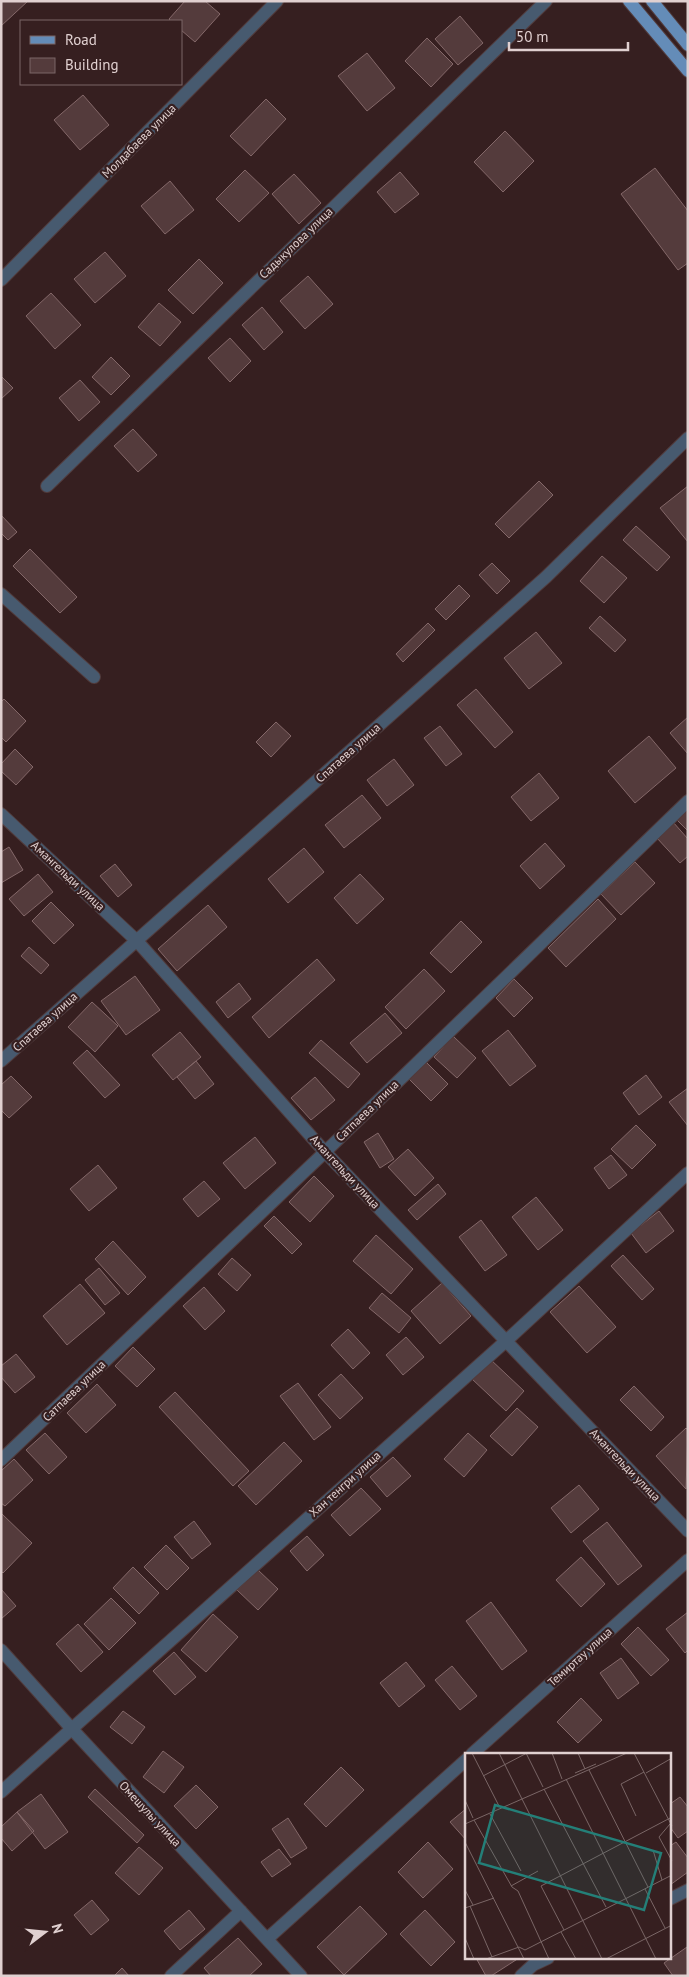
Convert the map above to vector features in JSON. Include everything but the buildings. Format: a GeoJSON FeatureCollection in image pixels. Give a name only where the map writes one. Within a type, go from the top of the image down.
{"type":"FeatureCollection","features":[{"type":"Feature","properties":{"kind":"main road"},"geometry":{"type":"LineString","coordinates":[[629,1],[688,71]]}},
{"type":"Feature","properties":{"kind":"main road"},"geometry":{"type":"LineString","coordinates":[[652,1],[688,45]]}},
{"type":"Feature","properties":{"kind":"street","name":"Молдабаева улица"},"geometry":{"type":"LineString","coordinates":[[1,280],[278,1]]}},
{"type":"Feature","properties":{"kind":"street","name":"Садыкулова улица"},"geometry":{"type":"LineString","coordinates":[[46,486],[546,1]]}},
{"type":"Feature","properties":{"kind":"street","name":"Спатаева улица"},"geometry":{"type":"LineString","coordinates":[[1,1061],[546,577],[688,438]]}},
{"type":"Feature","properties":{"kind":"street"},"geometry":{"type":"LineString","coordinates":[[1,594],[94,677]]}},
{"type":"Feature","properties":{"kind":"street","name":"Сатпаева улица"},"geometry":{"type":"LineString","coordinates":[[1,1460],[325,1152],[688,801]]}},
{"type":"Feature","properties":{"kind":"street","name":"Амангельди улица"},"geometry":{"type":"LineString","coordinates":[[1,814],[137,941],[325,1152],[688,1531]]}},
{"type":"Feature","properties":{"kind":"street","name":"Хан тенгри улица"},"geometry":{"type":"LineString","coordinates":[[1,1792],[70,1728],[506,1340],[688,1173]]}},
{"type":"Feature","properties":{"kind":"street","name":"Темиртау улица"},"geometry":{"type":"LineString","coordinates":[[473,1753],[688,1560]]}},
{"type":"Feature","properties":{"kind":"street","name":"Омешулы улица"},"geometry":{"type":"LineString","coordinates":[[1,1650],[70,1728],[301,1976]]}},
{"type":"Feature","properties":{"kind":"street"},"geometry":{"type":"LineString","coordinates":[[267,1939],[465,1760]]}},
{"type":"Feature","properties":{"kind":"street"},"geometry":{"type":"LineString","coordinates":[[672,1898],[688,1890]]}},
{"type":"Feature","properties":{"kind":"street"},"geometry":{"type":"LineString","coordinates":[[171,1976],[241,1911]]}},
{"type":"Feature","properties":{"kind":"street"},"geometry":{"type":"LineString","coordinates":[[521,1976],[533,1965],[544,1960]]}}]}
